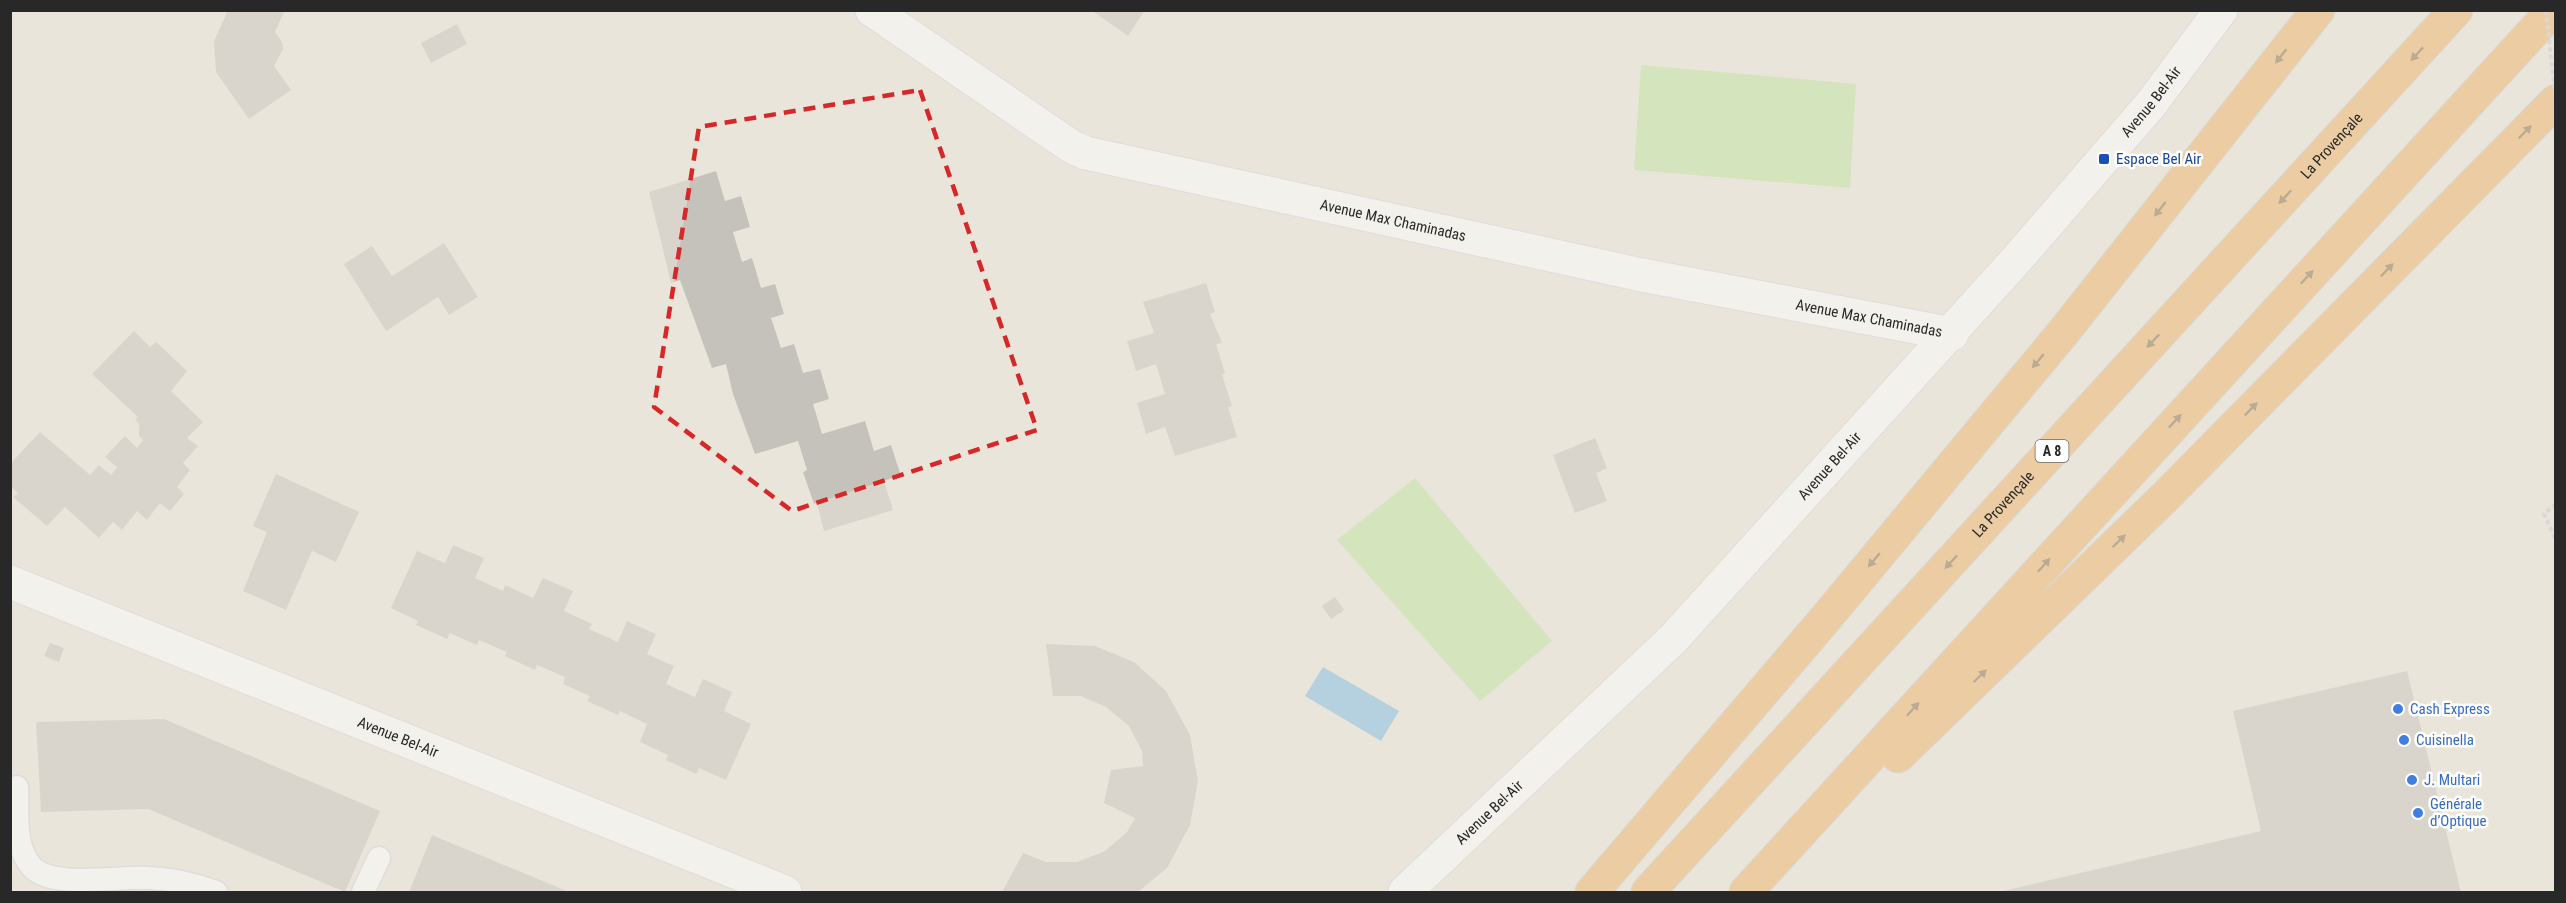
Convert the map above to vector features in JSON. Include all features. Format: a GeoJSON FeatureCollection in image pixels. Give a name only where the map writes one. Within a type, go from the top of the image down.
{"type":"FeatureCollection","features":[{"type":"Feature","properties":{"kind":"highway"},"geometry":{"type":"LineString","coordinates":[[1592,892],[1826,618],[2058,338],[2318,10]]}},
{"type":"Feature","properties":{"kind":"highway","name":"La Provençale"},"geometry":{"type":"LineString","coordinates":[[1648,892],[2456,10]]}},
{"type":"Feature","properties":{"kind":"highway"},"geometry":{"type":"LineString","coordinates":[[1746,892],[2553,10]]}},
{"type":"Feature","properties":{"kind":"highway"},"geometry":{"type":"LineString","coordinates":[[1757,892],[2166,496],[2556,102]]}},
{"type":"Feature","properties":{"kind":"street","name":"Avenue Max Chaminadas"},"geometry":{"type":"LineString","coordinates":[[872,10],[1072,147],[1086,153],[1637,274],[1952,334]]}},
{"type":"Feature","properties":{"kind":"street","name":"Avenue Bel-Air"},"geometry":{"type":"LineString","coordinates":[[1406,892],[1673,639],[1952,334],[2151,104],[2221,10]]}},
{"type":"Feature","properties":{"kind":"street","name":"Avenue Bel-Air"},"geometry":{"type":"LineString","coordinates":[[10,582],[785,892]]}},
{"type":"Feature","properties":{"kind":"lane"},"geometry":{"type":"LineString","coordinates":[[17,787],[18,840],[32,868],[58,879],[149,878],[196,884],[216,892]]}},
{"type":"Feature","properties":{"kind":"lane"},"geometry":{"type":"LineString","coordinates":[[363,892],[379,858]]}},
{"type":"Feature","properties":{"kind":"path"},"geometry":{"type":"LineString","coordinates":[[2546,10],[2556,102]]}},
{"type":"Feature","properties":{"kind":"path"},"geometry":{"type":"LineString","coordinates":[[2556,504],[2544,514],[2556,540]]}},
{"type":"Feature","properties":{"kind":"highlighted area"},"geometry":{"type":"Polygon","coordinates":[[[920,90],[1037,430],[792,511],[654,407],[699,127],[920,90]]]}},
{"type":"Feature","properties":{"kind":"green space"},"geometry":{"type":"Polygon","coordinates":[[[1641,65],[1856,84],[1850,188],[1634,170],[1641,65]]]}},
{"type":"Feature","properties":{"kind":"green space"},"geometry":{"type":"Polygon","coordinates":[[[1415,478],[1552,641],[1480,701],[1337,540],[1415,478]]]}},
{"type":"Feature","properties":{"kind":"water"},"geometry":{"type":"Polygon","coordinates":[[[1323,667],[1399,711],[1381,741],[1305,696],[1323,667]]]}},
{"type":"Feature","properties":{"kind":"building"},"geometry":{"type":"Polygon","coordinates":[[[228,10],[285,10],[275,32],[282,42],[283,49],[274,66],[291,90],[249,119],[216,72],[214,41],[228,10]]]}},
{"type":"Feature","properties":{"kind":"building"},"geometry":{"type":"Polygon","coordinates":[[[1091,10],[1145,10],[1128,36],[1091,10]]]}},
{"type":"Feature","properties":{"kind":"building"},"geometry":{"type":"Polygon","coordinates":[[[457,24],[467,44],[431,63],[421,43],[457,24]]]}},
{"type":"Feature","properties":{"kind":"building"},"geometry":{"type":"Polygon","coordinates":[[[716,171],[725,201],[741,196],[750,227],[733,232],[742,262],[752,258],[761,288],[775,284],[784,314],[771,318],[781,348],[794,344],[803,373],[820,369],[829,399],[813,404],[822,434],[865,421],[874,451],[891,445],[901,476],[884,481],[893,510],[824,531],[817,503],[814,504],[803,472],[807,470],[798,441],[755,454],[733,394],[726,364],[712,368],[680,280],[671,283],[649,192],[716,171]]]}},
{"type":"Feature","properties":{"kind":"building"},"geometry":{"type":"Polygon","coordinates":[[[444,243],[478,297],[449,315],[438,297],[386,331],[344,264],[372,246],[392,276],[444,243]]]}},
{"type":"Feature","properties":{"kind":"building"},"geometry":{"type":"Polygon","coordinates":[[[1206,283],[1215,312],[1210,314],[1222,343],[1216,344],[1225,373],[1222,375],[1232,406],[1228,407],[1237,437],[1175,456],[1165,427],[1146,434],[1137,403],[1165,394],[1156,364],[1136,371],[1127,341],[1154,333],[1143,302],[1206,283]]]}},
{"type":"Feature","properties":{"kind":"building"},"geometry":{"type":"Polygon","coordinates":[[[134,331],[150,347],[156,342],[187,371],[171,391],[203,422],[187,438],[198,446],[183,463],[190,470],[177,487],[184,494],[170,511],[160,503],[147,520],[137,511],[122,530],[113,522],[99,538],[65,507],[47,526],[13,497],[18,493],[10,486],[10,464],[40,432],[90,475],[99,465],[111,475],[117,467],[105,457],[125,436],[137,448],[143,440],[139,436],[139,424],[135,419],[138,417],[92,374],[134,331]]]}},
{"type":"Feature","properties":{"kind":"building"},"geometry":{"type":"Polygon","coordinates":[[[1595,438],[1607,468],[1596,473],[1607,501],[1575,513],[1553,455],[1595,438]]]}},
{"type":"Feature","properties":{"kind":"building"},"geometry":{"type":"Polygon","coordinates":[[[276,474],[359,512],[336,562],[312,551],[286,610],[243,591],[267,532],[253,526],[276,474]]]}},
{"type":"Feature","properties":{"kind":"building"},"geometry":{"type":"Polygon","coordinates":[[[453,545],[484,558],[475,578],[503,591],[505,585],[533,598],[543,578],[573,591],[564,611],[592,624],[589,629],[618,642],[627,621],[656,634],[647,654],[674,666],[666,684],[695,697],[703,679],[732,692],[724,711],[751,724],[726,780],[699,768],[696,774],[666,760],[668,755],[640,742],[647,724],[620,711],[618,715],[587,701],[590,696],[563,684],[565,677],[537,665],[535,670],[505,656],[507,652],[479,640],[477,645],[450,633],[447,639],[416,625],[418,621],[391,608],[417,551],[445,563],[453,545]]]}},
{"type":"Feature","properties":{"kind":"building"},"geometry":{"type":"Polygon","coordinates":[[[1335,597],[1344,610],[1331,619],[1322,606],[1335,597]]]}},
{"type":"Feature","properties":{"kind":"building"},"geometry":{"type":"Polygon","coordinates":[[[50,643],[64,648],[59,662],[44,656],[50,643]]]}},
{"type":"Feature","properties":{"kind":"building"},"geometry":{"type":"Polygon","coordinates":[[[1046,644],[1095,646],[1134,662],[1166,691],[1190,735],[1198,781],[1190,825],[1167,868],[1138,892],[1002,892],[1023,853],[1046,862],[1077,862],[1105,851],[1127,832],[1135,818],[1104,803],[1111,770],[1143,766],[1142,751],[1129,726],[1106,707],[1081,696],[1053,696],[1046,644]]]}},
{"type":"Feature","properties":{"kind":"building"},"geometry":{"type":"Polygon","coordinates":[[[2407,671],[2461,892],[1999,892],[2261,831],[2233,711],[2407,671]]]}},
{"type":"Feature","properties":{"kind":"building"},"geometry":{"type":"Polygon","coordinates":[[[164,719],[380,811],[345,892],[148,809],[41,812],[36,722],[164,719]]]}},
{"type":"Feature","properties":{"kind":"building"},"geometry":{"type":"Polygon","coordinates":[[[432,835],[569,892],[409,892],[432,835]]]}},
{"type":"Feature","properties":{"kind":"place","name":"Espace Bel Air"},"geometry":{"type":"Point","coordinates":[2104,159]}},
{"type":"Feature","properties":{"kind":"place","name":"Cash Express"},"geometry":{"type":"Point","coordinates":[2398,709]}},
{"type":"Feature","properties":{"kind":"place","name":"Cuisinella"},"geometry":{"type":"Point","coordinates":[2404,740]}},
{"type":"Feature","properties":{"kind":"place","name":"J. Multari"},"geometry":{"type":"Point","coordinates":[2412,780]}},
{"type":"Feature","properties":{"kind":"place","name":"Générale d’Optique"},"geometry":{"type":"Point","coordinates":[2418,813]}}]}
